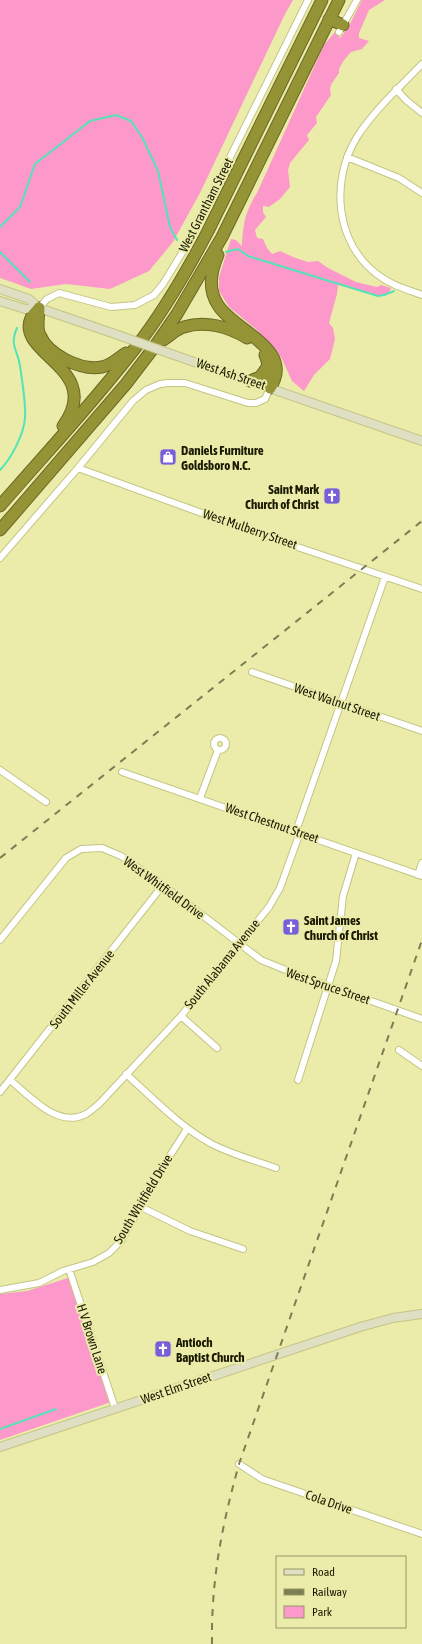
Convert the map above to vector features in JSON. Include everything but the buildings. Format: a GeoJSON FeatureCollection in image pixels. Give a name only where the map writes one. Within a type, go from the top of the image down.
{"type":"FeatureCollection","features":[{"type":"Feature","properties":{"kind":"highway"},"geometry":{"type":"LineString","coordinates":[[0,506],[66,431],[137,346],[163,308],[190,264],[322,0]]}},
{"type":"Feature","properties":{"kind":"highway"},"geometry":{"type":"LineString","coordinates":[[0,530],[126,384],[177,314],[222,237],[339,0]]}},
{"type":"Feature","properties":{"kind":"highway"},"geometry":{"type":"LineString","coordinates":[[329,19],[341,28]]}},
{"type":"Feature","properties":{"kind":"highway"},"geometry":{"type":"LineString","coordinates":[[222,237],[212,275],[214,296],[223,312],[264,345],[272,356],[275,364],[276,380],[270,388]]}},
{"type":"Feature","properties":{"kind":"highway"},"geometry":{"type":"LineString","coordinates":[[39,308],[38,327],[40,337],[57,354],[76,364],[89,367],[106,366],[137,346]]}},
{"type":"Feature","properties":{"kind":"highway"},"geometry":{"type":"LineString","coordinates":[[39,308],[31,318],[30,326],[32,338],[37,345],[67,374],[73,395],[71,413],[48,450]]}},
{"type":"Feature","properties":{"kind":"highway"},"geometry":{"type":"LineString","coordinates":[[155,346],[184,327],[199,324],[214,325],[236,332],[263,352],[268,361],[268,378],[270,388]]}},
{"type":"Feature","properties":{"kind":"highway"},"geometry":{"type":"LineString","coordinates":[[250,381],[260,377],[268,366]]}},
{"type":"Feature","properties":{"kind":"main road","name":"West Ash Street"},"geometry":{"type":"LineString","coordinates":[[0,288],[29,299],[39,308],[422,441]]}},
{"type":"Feature","properties":{"kind":"main road","name":"West Ash Street"},"geometry":{"type":"LineString","coordinates":[[0,300],[25,309],[39,308]]}},
{"type":"Feature","properties":{"kind":"main road","name":"West Elm Street"},"geometry":{"type":"LineString","coordinates":[[0,1447],[372,1323],[403,1316],[422,1314]]}},
{"type":"Feature","properties":{"kind":"street","name":"West Grantham Street"},"geometry":{"type":"LineString","coordinates":[[39,308],[47,299],[59,293],[111,307],[135,305],[154,295],[163,284],[185,248],[308,0]]}},
{"type":"Feature","properties":{"kind":"street"},"geometry":{"type":"LineString","coordinates":[[341,28],[357,0]]}},
{"type":"Feature","properties":{"kind":"street"},"geometry":{"type":"LineString","coordinates":[[422,64],[379,107],[363,129],[347,157],[341,183],[340,207],[344,226],[352,244],[363,261],[377,274],[396,286],[422,295]]}},
{"type":"Feature","properties":{"kind":"street"},"geometry":{"type":"LineString","coordinates":[[396,89],[406,100],[422,113]]}},
{"type":"Feature","properties":{"kind":"street"},"geometry":{"type":"LineString","coordinates":[[347,157],[399,178],[422,193]]}},
{"type":"Feature","properties":{"kind":"street"},"geometry":{"type":"LineString","coordinates":[[0,558],[78,468],[133,401],[152,387],[168,382],[185,382],[253,404],[265,399],[270,388]]}},
{"type":"Feature","properties":{"kind":"street","name":"West Mulberry Street"},"geometry":{"type":"LineString","coordinates":[[78,468],[262,535],[422,589]]}},
{"type":"Feature","properties":{"kind":"street","name":"South Alabama Avenue"},"geometry":{"type":"LineString","coordinates":[[10,1080],[48,1111],[62,1117],[74,1117],[86,1114],[99,1104],[181,1016],[268,907],[280,888],[298,838],[296,831],[385,577]]}},
{"type":"Feature","properties":{"kind":"street","name":"West Walnut Street"},"geometry":{"type":"LineString","coordinates":[[252,672],[422,731]]}},
{"type":"Feature","properties":{"kind":"street"},"geometry":{"type":"LineString","coordinates":[[200,798],[218,750]]}},
{"type":"Feature","properties":{"kind":"street"},"geometry":{"type":"LineString","coordinates":[[0,770],[46,802]]}},
{"type":"Feature","properties":{"kind":"street","name":"West Chestnut Street"},"geometry":{"type":"LineString","coordinates":[[122,772],[420,875]]}},
{"type":"Feature","properties":{"kind":"street","name":"West Whitfield Drive"},"geometry":{"type":"LineString","coordinates":[[0,940],[60,863],[70,854],[81,849],[96,848],[109,850],[121,856],[163,885],[239,945]]}},
{"type":"Feature","properties":{"kind":"street"},"geometry":{"type":"LineString","coordinates":[[298,1080],[329,986],[339,949],[343,896],[356,853]]}},
{"type":"Feature","properties":{"kind":"street"},"geometry":{"type":"LineString","coordinates":[[420,875],[422,863]]}},
{"type":"Feature","properties":{"kind":"street","name":"South Miller Avenue"},"geometry":{"type":"LineString","coordinates":[[0,1092],[163,885]]}},
{"type":"Feature","properties":{"kind":"street","name":"West Spruce Street"},"geometry":{"type":"LineString","coordinates":[[239,945],[269,965],[422,1019]]}},
{"type":"Feature","properties":{"kind":"street"},"geometry":{"type":"LineString","coordinates":[[181,1016],[217,1048]]}},
{"type":"Feature","properties":{"kind":"street"},"geometry":{"type":"LineString","coordinates":[[400,1050],[422,1066]]}},
{"type":"Feature","properties":{"kind":"street"},"geometry":{"type":"LineString","coordinates":[[126,1074],[187,1129],[210,1143],[230,1152],[276,1168]]}},
{"type":"Feature","properties":{"kind":"street","name":"South Whitfield Drive"},"geometry":{"type":"LineString","coordinates":[[0,1290],[39,1283],[69,1270],[93,1262],[109,1253],[121,1241],[162,1168],[187,1129]]}},
{"type":"Feature","properties":{"kind":"street"},"geometry":{"type":"LineString","coordinates":[[140,1207],[190,1231],[243,1250]]}},
{"type":"Feature","properties":{"kind":"street","name":"H V Brown Lane"},"geometry":{"type":"LineString","coordinates":[[69,1270],[115,1408]]}},
{"type":"Feature","properties":{"kind":"street","name":"Cola Drive"},"geometry":{"type":"LineString","coordinates":[[239,1464],[262,1479],[422,1534]]}},
{"type":"Feature","properties":{"kind":"green space"},"geometry":{"type":"Polygon","coordinates":[[[0,0],[293,0],[200,193],[173,242],[149,271],[110,289],[66,284],[31,289],[0,278],[0,0]]]}},
{"type":"Feature","properties":{"kind":"green space"},"geometry":{"type":"Polygon","coordinates":[[[362,0],[385,0],[369,10],[359,33],[359,38],[369,41],[362,49],[351,52],[344,60],[339,69],[339,73],[330,88],[331,95],[316,117],[317,123],[307,135],[309,140],[290,163],[288,170],[290,187],[280,199],[269,207],[263,206],[263,212],[266,217],[255,230],[257,238],[263,239],[267,248],[272,254],[280,251],[308,262],[318,261],[328,268],[356,282],[377,287],[381,285],[391,288],[389,293],[378,296],[338,285],[329,323],[333,328],[335,339],[330,359],[314,375],[304,391],[292,381],[282,359],[257,330],[229,307],[219,291],[219,277],[231,239],[236,240],[242,246],[247,212],[324,45],[335,32],[340,38],[348,28],[362,0]]]}},
{"type":"Feature","properties":{"kind":"green space"},"geometry":{"type":"Polygon","coordinates":[[[68,1278],[111,1402],[0,1440],[0,1294],[27,1291],[68,1278]]]}},
{"type":"Feature","properties":{"kind":"waterway"},"geometry":{"type":"LineString","coordinates":[[0,227],[20,207],[35,164],[90,121],[116,115],[131,121],[142,137],[158,171],[170,227],[177,240]]}},
{"type":"Feature","properties":{"kind":"waterway"},"geometry":{"type":"LineString","coordinates":[[226,252],[238,249],[248,256],[378,296],[394,291]]}},
{"type":"Feature","properties":{"kind":"waterway"},"geometry":{"type":"LineString","coordinates":[[0,252],[30,282]]}},
{"type":"Feature","properties":{"kind":"waterway"},"geometry":{"type":"LineString","coordinates":[[0,470],[16,446],[25,418],[21,372],[14,344],[17,328]]}},
{"type":"Feature","properties":{"kind":"waterway"},"geometry":{"type":"LineString","coordinates":[[0,1429],[56,1409]]}},
{"type":"Feature","properties":{"kind":"railway"},"geometry":{"type":"LineString","coordinates":[[0,858],[422,521]]}},
{"type":"Feature","properties":{"kind":"railway"},"geometry":{"type":"LineString","coordinates":[[212,1644],[213,1597],[219,1553],[227,1509],[239,1464],[422,940]]}},
{"type":"Feature","properties":{"kind":"place","name":"Daniels Furniture Goldsboro N.C."},"geometry":{"type":"Point","coordinates":[168,457]}},
{"type":"Feature","properties":{"kind":"place","name":"Saint Mark Church of Christ"},"geometry":{"type":"Point","coordinates":[332,496]}},
{"type":"Feature","properties":{"kind":"place","name":"Saint James Church of Christ"},"geometry":{"type":"Point","coordinates":[291,927]}},
{"type":"Feature","properties":{"kind":"place","name":"Antioch Baptist Church"},"geometry":{"type":"Point","coordinates":[163,1349]}}]}
